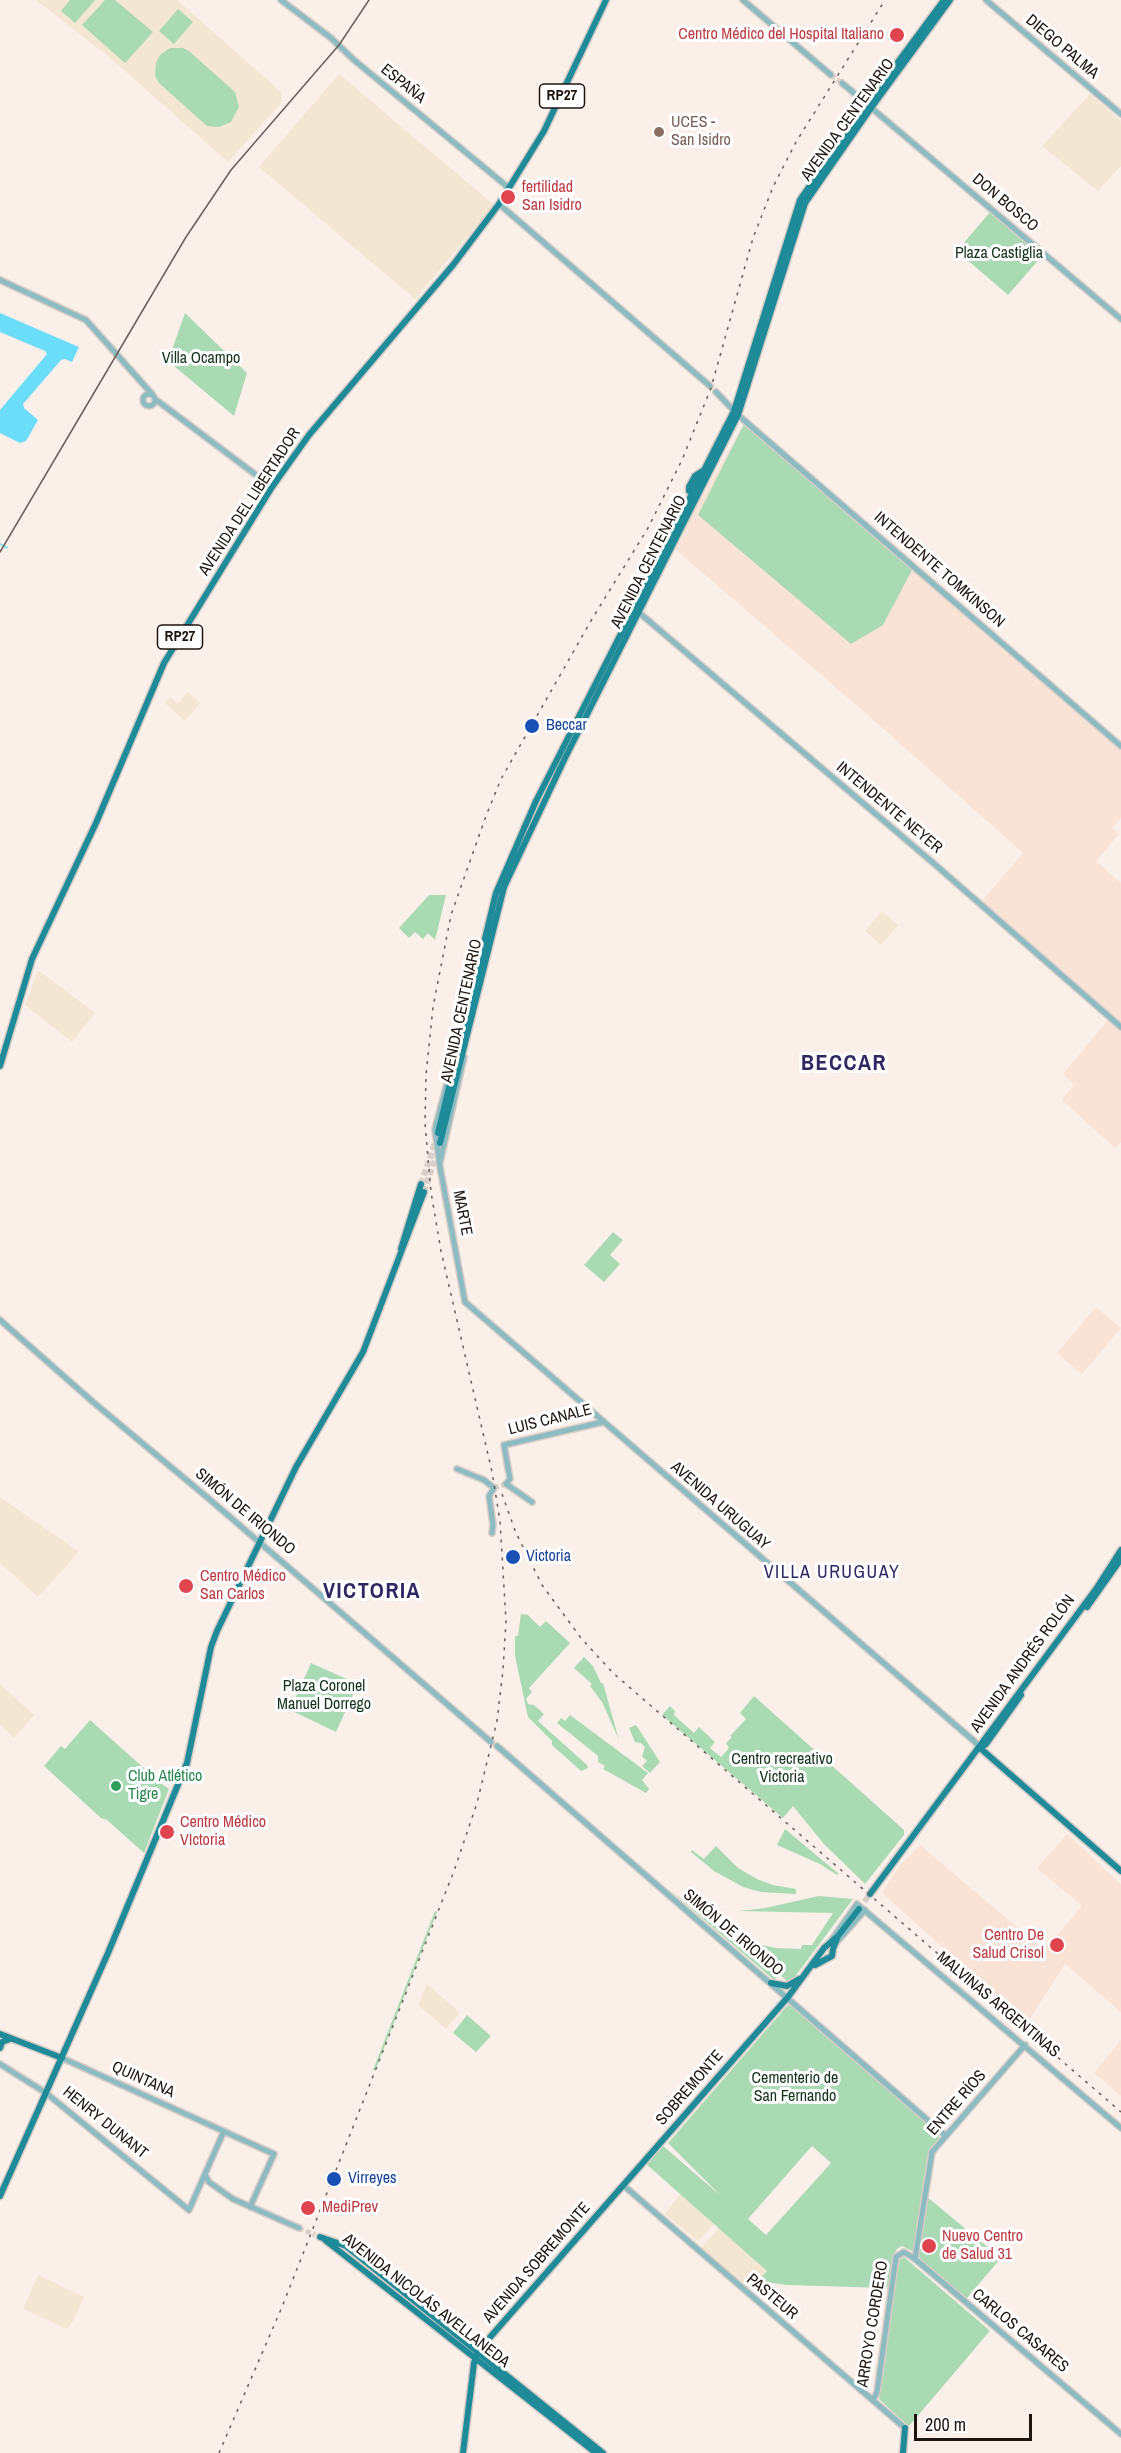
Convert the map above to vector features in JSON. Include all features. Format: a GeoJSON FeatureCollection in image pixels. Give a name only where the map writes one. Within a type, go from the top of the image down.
{"type":"FeatureCollection","features":[{"type":"Feature","properties":{"kind":"main road","name":"AVENIDA DEL LIBERTADOR"},"geometry":{"type":"LineString","coordinates":[[0,1066],[32,959],[96,823],[163,667],[272,487],[322,418],[453,265],[499,204],[544,131],[606,0]]}},
{"type":"Feature","properties":{"kind":"main road","name":"AVENIDA CENTENARIO"},"geometry":{"type":"LineString","coordinates":[[464,1042],[504,887],[541,806],[736,413],[800,200],[944,0]]}},
{"type":"Feature","properties":{"kind":"main road","name":"AVENIDA CENTENARIO"},"geometry":{"type":"LineString","coordinates":[[869,106],[950,0]]}},
{"type":"Feature","properties":{"kind":"main road","name":"AVENIDA CENTENARIO"},"geometry":{"type":"LineString","coordinates":[[695,494],[689,491],[689,487],[695,476],[704,470],[736,413]]}},
{"type":"Feature","properties":{"kind":"main road"},"geometry":{"type":"LineString","coordinates":[[436,1131],[464,1042]]}},
{"type":"Feature","properties":{"kind":"main road"},"geometry":{"type":"LineString","coordinates":[[440,1145],[464,1042]]}},
{"type":"Feature","properties":{"kind":"main road"},"geometry":{"type":"LineString","coordinates":[[0,2196],[123,1920],[187,1763],[213,1639],[258,1541],[296,1467],[358,1362],[400,1251],[421,1184]]}},
{"type":"Feature","properties":{"kind":"main road"},"geometry":{"type":"LineString","coordinates":[[400,1251],[406,1242],[424,1192]]}},
{"type":"Feature","properties":{"kind":"main road","name":"AVENIDA ANDRÉS ROLÓN"},"geometry":{"type":"LineString","coordinates":[[980,1748],[1013,1700],[1096,1590],[1121,1550]]}},
{"type":"Feature","properties":{"kind":"main road","name":"AVENIDA ANDRÉS ROLÓN"},"geometry":{"type":"LineString","coordinates":[[980,1748],[986,1744],[1121,1559]]}},
{"type":"Feature","properties":{"kind":"main road"},"geometry":{"type":"LineString","coordinates":[[870,1894],[980,1748]]}},
{"type":"Feature","properties":{"kind":"main road","name":"AVENIDA URUGUAY"},"geometry":{"type":"LineString","coordinates":[[980,1748],[1121,1871]]}},
{"type":"Feature","properties":{"kind":"main road"},"geometry":{"type":"LineString","coordinates":[[771,1983],[780,1986],[793,1984],[810,1969],[833,1955],[833,1945],[838,1935],[861,1908]]}},
{"type":"Feature","properties":{"kind":"main road"},"geometry":{"type":"LineString","coordinates":[[827,1959],[824,1949],[833,1945]]}},
{"type":"Feature","properties":{"kind":"main road","name":"SOBREMONTE"},"geometry":{"type":"LineString","coordinates":[[613,2197],[788,1997],[824,1949]]}},
{"type":"Feature","properties":{"kind":"main road"},"geometry":{"type":"LineString","coordinates":[[0,2048],[4,2035]]}},
{"type":"Feature","properties":{"kind":"main road","name":"QUINTANA"},"geometry":{"type":"LineString","coordinates":[[4,2035],[62,2058]]}},
{"type":"Feature","properties":{"kind":"main road","name":"AVENIDA SOBREMONTE"},"geometry":{"type":"LineString","coordinates":[[477,2354],[613,2197]]}},
{"type":"Feature","properties":{"kind":"main road","name":"AVENIDA NICOLÁS AVELLANEDA"},"geometry":{"type":"LineString","coordinates":[[318,2236],[346,2246],[596,2453]]}},
{"type":"Feature","properties":{"kind":"main road"},"geometry":{"type":"LineString","coordinates":[[463,2453],[477,2354]]}},
{"type":"Feature","properties":{"kind":"main road","name":"AVENIDA NICOLÁS AVELLANEDA"},"geometry":{"type":"LineString","coordinates":[[477,2354],[603,2453]]}},
{"type":"Feature","properties":{"kind":"main road"},"geometry":{"type":"LineString","coordinates":[[903,2453],[905,2428]]}},
{"type":"Feature","properties":{"kind":"street","name":"ESPAÑA"},"geometry":{"type":"LineString","coordinates":[[281,0],[331,38],[354,60],[509,188]]}},
{"type":"Feature","properties":{"kind":"street"},"geometry":{"type":"LineString","coordinates":[[743,0],[831,75]]}},
{"type":"Feature","properties":{"kind":"street","name":"DIEGO PALMA"},"geometry":{"type":"LineString","coordinates":[[986,0],[1121,114]]}},
{"type":"Feature","properties":{"kind":"street","name":"DON BOSCO"},"geometry":{"type":"LineString","coordinates":[[842,83],[1121,319]]}},
{"type":"Feature","properties":{"kind":"street"},"geometry":{"type":"LineString","coordinates":[[499,204],[688,370],[708,384]]}},
{"type":"Feature","properties":{"kind":"street"},"geometry":{"type":"LineString","coordinates":[[0,280],[82,317],[145,384],[151,396],[272,487]]}},
{"type":"Feature","properties":{"kind":"street"},"geometry":{"type":"LineString","coordinates":[[716,392],[736,413]]}},
{"type":"Feature","properties":{"kind":"street","name":"INTENDENTE TOMKINSON"},"geometry":{"type":"LineString","coordinates":[[736,413],[1121,746]]}},
{"type":"Feature","properties":{"kind":"street","name":"INTENDENTE NEYER"},"geometry":{"type":"LineString","coordinates":[[637,610],[1121,1027]]}},
{"type":"Feature","properties":{"kind":"street"},"geometry":{"type":"LineString","coordinates":[[436,1131],[440,1145]]}},
{"type":"Feature","properties":{"kind":"street","name":"MARTE"},"geometry":{"type":"LineString","coordinates":[[440,1145],[440,1167],[465,1302]]}},
{"type":"Feature","properties":{"kind":"street","name":"AVENIDA URUGUAY"},"geometry":{"type":"LineString","coordinates":[[465,1302],[980,1748]]}},
{"type":"Feature","properties":{"kind":"street","name":"SIMÓN DE IRIONDO"},"geometry":{"type":"LineString","coordinates":[[0,1320],[788,1997],[946,2136]]}},
{"type":"Feature","properties":{"kind":"street","name":"LUIS CANALE"},"geometry":{"type":"LineString","coordinates":[[532,1502],[506,1484],[510,1479],[504,1446],[603,1422]]}},
{"type":"Feature","properties":{"kind":"street"},"geometry":{"type":"LineString","coordinates":[[457,1469],[486,1481],[494,1488],[489,1496],[492,1533]]}},
{"type":"Feature","properties":{"kind":"street"},"geometry":{"type":"LineString","coordinates":[[833,1945],[861,1908]]}},
{"type":"Feature","properties":{"kind":"street"},"geometry":{"type":"LineString","coordinates":[[833,1945],[861,1908]]}},
{"type":"Feature","properties":{"kind":"street","name":"MALVINAS ARGENTINAS"},"geometry":{"type":"LineString","coordinates":[[861,1908],[1025,2044],[1121,2128]]}},
{"type":"Feature","properties":{"kind":"street","name":"ENTRE RÍOS"},"geometry":{"type":"LineString","coordinates":[[915,2259],[930,2157],[1025,2044]]}},
{"type":"Feature","properties":{"kind":"street","name":"QUINTANA"},"geometry":{"type":"LineString","coordinates":[[62,2058],[274,2154],[250,2207]]}},
{"type":"Feature","properties":{"kind":"street","name":"HENRY DUNANT"},"geometry":{"type":"LineString","coordinates":[[0,2064],[46,2093],[189,2210],[201,2184]]}},
{"type":"Feature","properties":{"kind":"street"},"geometry":{"type":"LineString","coordinates":[[201,2184],[224,2132]]}},
{"type":"Feature","properties":{"kind":"street"},"geometry":{"type":"LineString","coordinates":[[205,2174],[209,2182],[225,2194],[298,2228]]}},
{"type":"Feature","properties":{"kind":"street"},"geometry":{"type":"LineString","coordinates":[[201,2184],[209,2182]]}},
{"type":"Feature","properties":{"kind":"street","name":"PASTEUR"},"geometry":{"type":"LineString","coordinates":[[623,2186],[905,2428]]}},
{"type":"Feature","properties":{"kind":"street","name":"CARLOS CASARES"},"geometry":{"type":"LineString","coordinates":[[900,2253],[907,2253],[915,2259],[1121,2434]]}},
{"type":"Feature","properties":{"kind":"street","name":"ARROYO CORDERO"},"geometry":{"type":"LineString","coordinates":[[873,2400],[877,2392],[896,2257],[900,2253]]}},
{"type":"Feature","properties":{"kind":"shaded area"},"geometry":{"type":"Polygon","coordinates":[[[36,0],[177,0],[281,92],[282,102],[228,162],[108,56],[36,0]]]}},
{"type":"Feature","properties":{"kind":"shaded area"},"geometry":{"type":"Polygon","coordinates":[[[339,74],[494,205],[415,299],[259,167],[339,74]]]}},
{"type":"Feature","properties":{"kind":"shaded area"},"geometry":{"type":"Polygon","coordinates":[[[1090,94],[1121,121],[1121,166],[1098,191],[1042,146],[1090,94]]]}},
{"type":"Feature","properties":{"kind":"shaded area"},"geometry":{"type":"Polygon","coordinates":[[[744,424],[1121,751],[1121,818],[1112,828],[1119,834],[1096,861],[1121,883],[1121,1022],[982,901],[1023,853],[868,715],[676,550],[693,513],[744,424]]]}},
{"type":"Feature","properties":{"kind":"shaded area"},"geometry":{"type":"Polygon","coordinates":[[[188,692],[200,703],[185,721],[165,703],[170,697],[178,704],[188,692]]]}},
{"type":"Feature","properties":{"kind":"shaded area"},"geometry":{"type":"Polygon","coordinates":[[[882,911],[898,925],[881,945],[865,931],[882,911]]]}},
{"type":"Feature","properties":{"kind":"shaded area"},"geometry":{"type":"Polygon","coordinates":[[[38,970],[95,1013],[72,1042],[25,1005],[38,970]]]}},
{"type":"Feature","properties":{"kind":"shaded area"},"geometry":{"type":"Polygon","coordinates":[[[1108,1020],[1121,1032],[1121,1142],[1115,1148],[1062,1100],[1074,1085],[1063,1074],[1108,1020]]]}},
{"type":"Feature","properties":{"kind":"shaded area"},"geometry":{"type":"Polygon","coordinates":[[[1096,1307],[1121,1328],[1082,1374],[1057,1353],[1096,1307]]]}},
{"type":"Feature","properties":{"kind":"shaded area"},"geometry":{"type":"Polygon","coordinates":[[[0,1497],[79,1552],[38,1597],[0,1563],[0,1497]]]}},
{"type":"Feature","properties":{"kind":"shaded area"},"geometry":{"type":"Polygon","coordinates":[[[0,1684],[34,1715],[14,1738],[0,1725],[0,1684]]]}},
{"type":"Feature","properties":{"kind":"shaded area"},"geometry":{"type":"Polygon","coordinates":[[[1067,1834],[1121,1884],[1121,2012],[1065,1964],[1027,2023],[882,1893],[900,1865],[920,1845],[1044,1950],[1082,1906],[1037,1868],[1067,1834]]]}},
{"type":"Feature","properties":{"kind":"shaded area"},"geometry":{"type":"Polygon","coordinates":[[[427,1984],[460,2013],[446,2029],[418,2005],[427,1984]]]}},
{"type":"Feature","properties":{"kind":"shaded area"},"geometry":{"type":"Polygon","coordinates":[[[1121,2040],[1121,2096],[1094,2073],[1121,2040]]]}},
{"type":"Feature","properties":{"kind":"shaded area"},"geometry":{"type":"Polygon","coordinates":[[[680,2194],[714,2224],[698,2241],[665,2214],[680,2194]]]}},
{"type":"Feature","properties":{"kind":"shaded area"},"geometry":{"type":"Polygon","coordinates":[[[719,2228],[768,2271],[748,2291],[700,2249],[719,2228]]]}},
{"type":"Feature","properties":{"kind":"shaded area"},"geometry":{"type":"Polygon","coordinates":[[[38,2275],[84,2297],[67,2329],[23,2309],[38,2275]]]}},
{"type":"Feature","properties":{"kind":"green space"},"geometry":{"type":"Polygon","coordinates":[[[70,0],[95,0],[75,23],[61,11],[70,0]]]}},
{"type":"Feature","properties":{"kind":"green space"},"geometry":{"type":"Polygon","coordinates":[[[105,0],[115,0],[153,32],[125,63],[82,25],[105,0]]]}},
{"type":"Feature","properties":{"kind":"green space"},"geometry":{"type":"Polygon","coordinates":[[[178,9],[193,22],[174,44],[159,31],[178,9]]]}},
{"type":"Feature","properties":{"kind":"green space"},"geometry":{"type":"Polygon","coordinates":[[[170,48],[183,48],[189,51],[235,92],[239,107],[231,122],[219,127],[207,126],[159,83],[155,76],[156,63],[160,55],[170,48]]]}},
{"type":"Feature","properties":{"kind":"green space","name":"Plaza Castiglia"},"geometry":{"type":"Polygon","coordinates":[[[990,212],[1042,256],[1008,295],[957,251],[990,212]]]}},
{"type":"Feature","properties":{"kind":"green space","name":"Villa Ocampo"},"geometry":{"type":"Polygon","coordinates":[[[185,313],[247,373],[234,416],[168,361],[185,313]]]}},
{"type":"Feature","properties":{"kind":"green space"},"geometry":{"type":"Polygon","coordinates":[[[744,424],[912,570],[883,625],[851,644],[698,515],[744,424]]]}},
{"type":"Feature","properties":{"kind":"green space"},"geometry":{"type":"Polygon","coordinates":[[[429,895],[446,895],[435,940],[428,933],[423,939],[415,932],[409,938],[399,928],[429,895]]]}},
{"type":"Feature","properties":{"kind":"green space"},"geometry":{"type":"Polygon","coordinates":[[[613,1232],[623,1240],[610,1255],[620,1264],[604,1282],[584,1265],[613,1232]]]}},
{"type":"Feature","properties":{"kind":"green space"},"geometry":{"type":"Polygon","coordinates":[[[521,1614],[528,1615],[540,1627],[546,1621],[570,1643],[529,1688],[532,1692],[526,1699],[528,1704],[534,1705],[544,1714],[538,1721],[587,1765],[588,1768],[581,1771],[552,1745],[552,1741],[528,1717],[515,1656],[515,1636],[518,1636],[521,1614]]]}},
{"type":"Feature","properties":{"kind":"green space"},"geometry":{"type":"Polygon","coordinates":[[[584,1657],[593,1666],[603,1683],[619,1740],[602,1702],[590,1686],[592,1684],[574,1668],[584,1657]]]}},
{"type":"Feature","properties":{"kind":"green space","name":"Plaza Coronel Manuel Dorrego"},"geometry":{"type":"Polygon","coordinates":[[[311,1663],[358,1684],[336,1732],[290,1710],[311,1663]]]}},
{"type":"Feature","properties":{"kind":"green space","name":"Centro recreativo Victoria"},"geometry":{"type":"Polygon","coordinates":[[[754,1696],[904,1830],[904,1835],[865,1884],[823,1843],[793,1806],[783,1818],[662,1715],[670,1706],[675,1711],[674,1715],[694,1733],[699,1727],[715,1742],[710,1748],[721,1757],[729,1748],[726,1743],[732,1737],[730,1736],[746,1719],[740,1713],[754,1696]]]}},
{"type":"Feature","properties":{"kind":"green space"},"geometry":{"type":"Polygon","coordinates":[[[570,1715],[648,1773],[642,1780],[649,1789],[646,1793],[603,1769],[605,1766],[598,1762],[598,1756],[557,1723],[561,1718],[565,1721],[570,1715]]]}},
{"type":"Feature","properties":{"kind":"green space","name":"Club Atlético Tigre"},"geometry":{"type":"Polygon","coordinates":[[[90,1720],[148,1774],[169,1789],[144,1853],[107,1820],[101,1818],[44,1766],[61,1746],[65,1749],[90,1720]]]}},
{"type":"Feature","properties":{"kind":"green space"},"geometry":{"type":"Polygon","coordinates":[[[636,1725],[660,1762],[650,1773],[642,1766],[647,1761],[642,1756],[645,1747],[635,1742],[629,1728],[636,1725]]]}},
{"type":"Feature","properties":{"kind":"green space"},"geometry":{"type":"Polygon","coordinates":[[[785,1829],[839,1874],[777,1845],[785,1829]]]}},
{"type":"Feature","properties":{"kind":"green space"},"geometry":{"type":"Polygon","coordinates":[[[716,1846],[738,1868],[773,1885],[796,1889],[796,1894],[761,1892],[743,1887],[714,1871],[691,1852],[692,1850],[704,1859],[716,1846]]]}},
{"type":"Feature","properties":{"kind":"green space"},"geometry":{"type":"Polygon","coordinates":[[[672,1892],[729,1934],[752,1943],[776,1948],[801,1949],[802,1945],[812,1945],[833,1913],[739,1911],[765,1908],[819,1896],[853,1899],[794,1978],[788,1982],[779,1974],[774,1980],[672,1892]]]}},
{"type":"Feature","properties":{"kind":"green space"},"geometry":{"type":"Polygon","coordinates":[[[435,1911],[437,1912],[375,2071],[373,2070],[435,1911]]]}},
{"type":"Feature","properties":{"kind":"green space","name":"Cementerio de San Fernando"},"geometry":{"type":"Polygon","coordinates":[[[790,2005],[939,2133],[939,2141],[931,2149],[927,2159],[914,2250],[902,2246],[897,2249],[890,2285],[886,2288],[787,2285],[758,2281],[767,2271],[645,2163],[661,2144],[721,2196],[668,2143],[790,2005]],[[812,2146],[748,2219],[766,2235],[831,2163],[812,2146]]]}},
{"type":"Feature","properties":{"kind":"green space"},"geometry":{"type":"Polygon","coordinates":[[[467,2015],[491,2036],[476,2052],[453,2033],[467,2015]]]}},
{"type":"Feature","properties":{"kind":"green space"},"geometry":{"type":"Polygon","coordinates":[[[926,2196],[1001,2258],[966,2299],[918,2257],[926,2196]]]}},
{"type":"Feature","properties":{"kind":"green space"},"geometry":{"type":"Polygon","coordinates":[[[904,2257],[989,2330],[910,2425],[907,2425],[879,2399],[898,2261],[904,2257]]]}},
{"type":"Feature","properties":{"kind":"water"},"geometry":{"type":"Polygon","coordinates":[[[0,313],[79,347],[72,362],[61,360],[23,404],[24,408],[38,420],[26,441],[20,443],[0,433],[0,410],[47,354],[45,351],[0,332],[0,313]]]}},
{"type":"Feature","properties":{"kind":"waterway"},"geometry":{"type":"LineString","coordinates":[[0,544],[7,548]]}},
{"type":"Feature","properties":{"kind":"tunnel"},"geometry":{"type":"LineString","coordinates":[[831,75],[842,83]]}},
{"type":"Feature","properties":{"kind":"tunnel"},"geometry":{"type":"LineString","coordinates":[[421,1184],[437,1137]]}},
{"type":"Feature","properties":{"kind":"tunnel"},"geometry":{"type":"LineString","coordinates":[[424,1192],[438,1150]]}},
{"type":"Feature","properties":{"kind":"tunnel"},"geometry":{"type":"LineString","coordinates":[[494,1488],[506,1484]]}},
{"type":"Feature","properties":{"kind":"tunnel"},"geometry":{"type":"LineString","coordinates":[[859,1909],[870,1894]]}},
{"type":"Feature","properties":{"kind":"tunnel"},"geometry":{"type":"LineString","coordinates":[[299,2228],[315,2235]]}},
{"type":"Feature","properties":{"kind":"tram line"},"geometry":{"type":"LineString","coordinates":[[0,552],[186,237],[231,170],[339,45],[369,0]]}},
{"type":"Feature","properties":{"kind":"railway"},"geometry":{"type":"LineString","coordinates":[[219,2453],[282,2307],[454,1871],[477,1803],[497,1721],[506,1621],[500,1521],[492,1472],[441,1251],[431,1192],[425,1123],[426,1075],[433,1007],[451,915],[501,779],[592,619],[648,528],[682,460],[711,388],[753,238],[773,187],[796,142],[885,0]]}},
{"type":"Feature","properties":{"kind":"railway"},"geometry":{"type":"LineString","coordinates":[[502,1494],[516,1533],[542,1585],[581,1638],[613,1673],[1121,2112]]}},
{"type":"Feature","properties":{"kind":"place","name":"Centro Médico del Hospital Italiano"},"geometry":{"type":"Point","coordinates":[897,35]}},
{"type":"Feature","properties":{"kind":"place","name":"UCES - San Isidro"},"geometry":{"type":"Point","coordinates":[659,132]}},
{"type":"Feature","properties":{"kind":"place","name":"fertilidad San Isidro"},"geometry":{"type":"Point","coordinates":[508,197]}},
{"type":"Feature","properties":{"kind":"place","name":"Beccar"},"geometry":{"type":"Point","coordinates":[532,726]}},
{"type":"Feature","properties":{"kind":"place","name":"Victoria"},"geometry":{"type":"Point","coordinates":[513,1557]}},
{"type":"Feature","properties":{"kind":"place","name":"Centro Médico San Carlos"},"geometry":{"type":"Point","coordinates":[186,1586]}},
{"type":"Feature","properties":{"kind":"place","name":"Club Atlético Tigre"},"geometry":{"type":"Point","coordinates":[116,1786]}},
{"type":"Feature","properties":{"kind":"place","name":"Centro Médico VIctoria"},"geometry":{"type":"Point","coordinates":[167,1832]}},
{"type":"Feature","properties":{"kind":"place","name":"Centro De Salud Crisol"},"geometry":{"type":"Point","coordinates":[1057,1945]}},
{"type":"Feature","properties":{"kind":"place","name":"Virreyes"},"geometry":{"type":"Point","coordinates":[334,2179]}},
{"type":"Feature","properties":{"kind":"place","name":"MediPrev"},"geometry":{"type":"Point","coordinates":[308,2208]}},
{"type":"Feature","properties":{"kind":"place","name":"Nuevo Centro de Salud 31"},"geometry":{"type":"Point","coordinates":[929,2246]}},
{"type":"Feature","properties":{"kind":"district","name":"BECCAR"},"geometry":{"type":"Point","coordinates":[844,1064]}},
{"type":"Feature","properties":{"kind":"district","name":"VILLA URUGUAY"},"geometry":{"type":"Point","coordinates":[832,1573]}},
{"type":"Feature","properties":{"kind":"district","name":"VICTORIA"},"geometry":{"type":"Point","coordinates":[372,1592]}}]}
